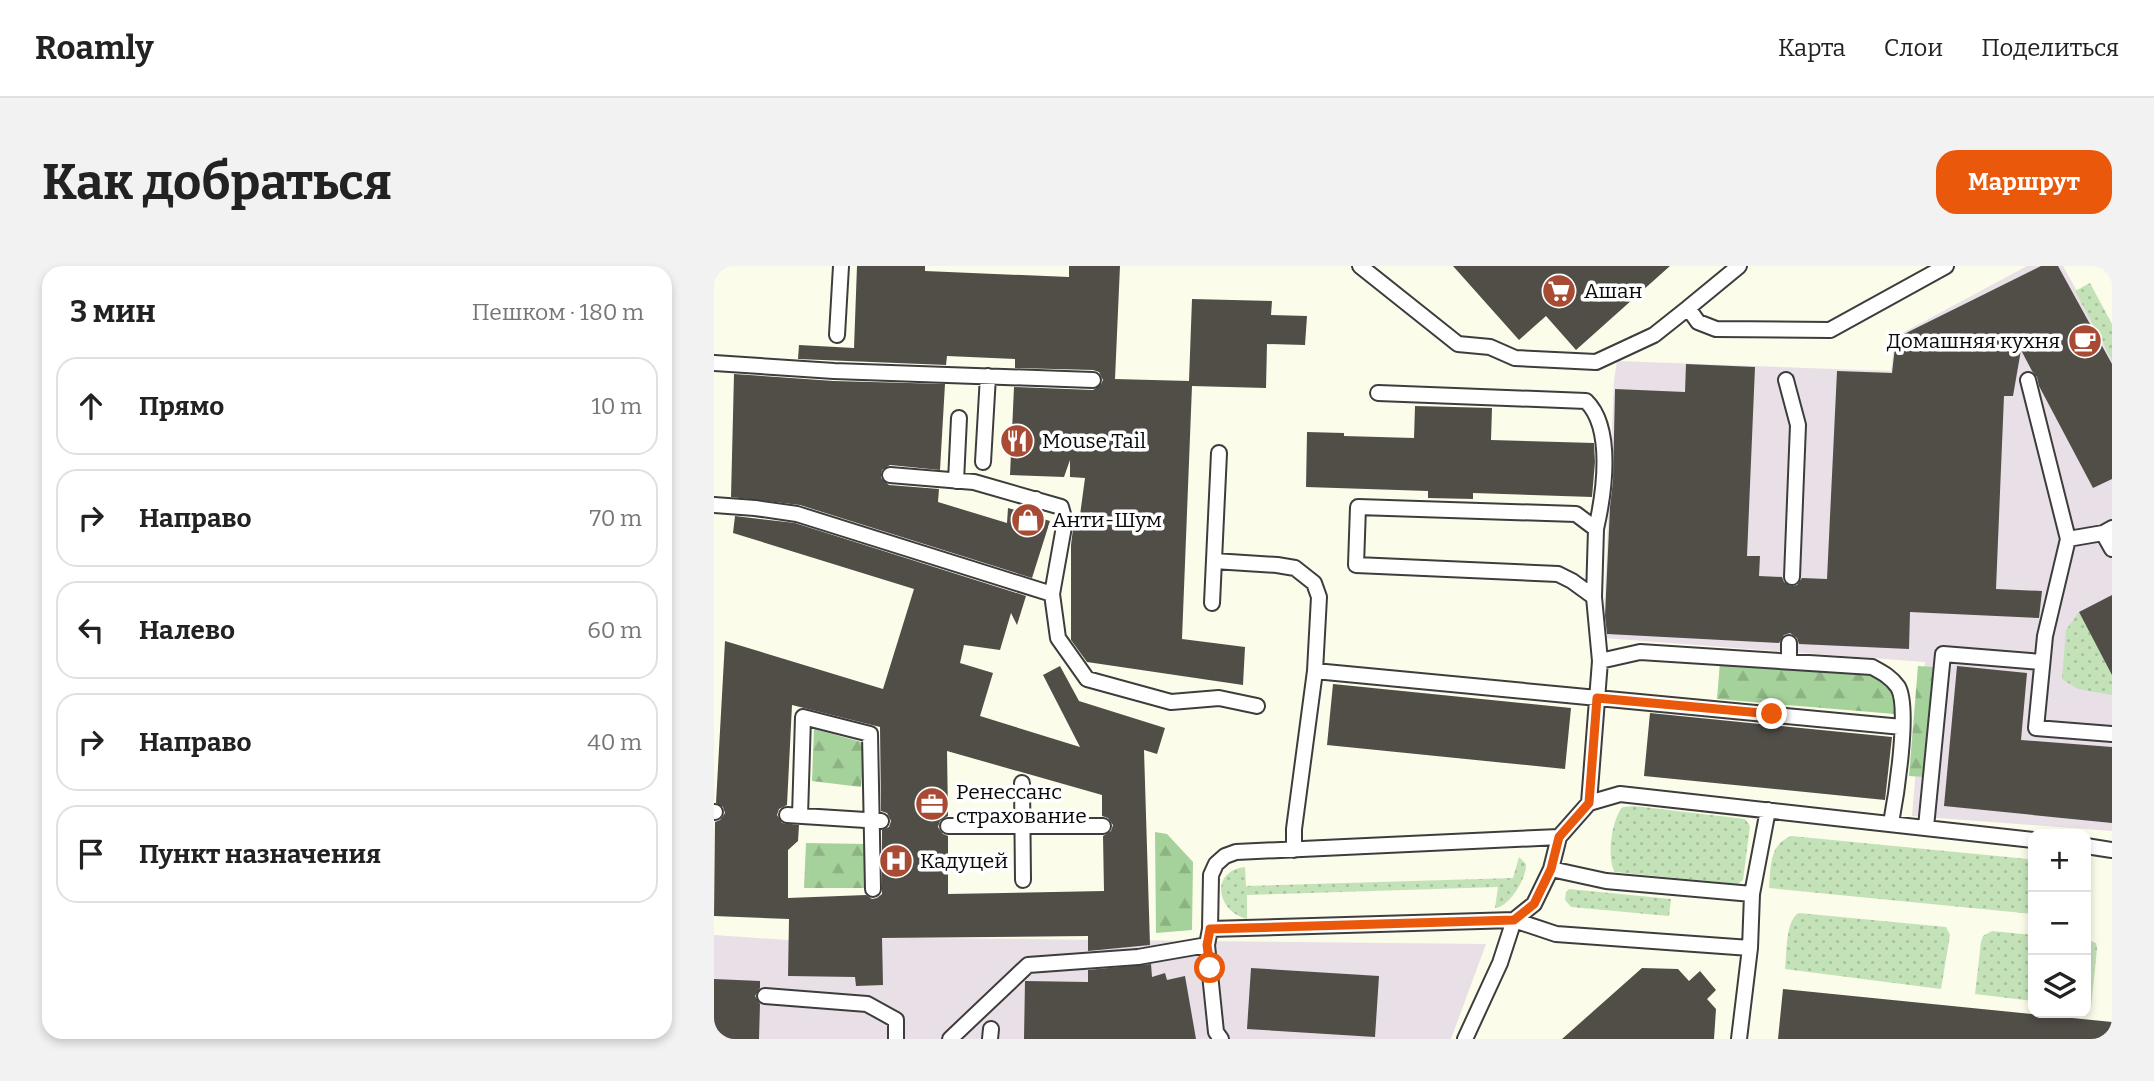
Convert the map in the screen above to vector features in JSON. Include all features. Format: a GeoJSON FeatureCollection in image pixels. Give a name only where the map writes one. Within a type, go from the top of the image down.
{"type":"FeatureCollection","features":[{"type":"Feature","properties":{"kind":"lane"},"geometry":{"type":"LineString","coordinates":[[838,335],[841,266]]}},
{"type":"Feature","properties":{"kind":"lane"},"geometry":{"type":"LineString","coordinates":[[1360,266],[1458,344],[1490,347],[1515,358],[1595,362],[1654,335],[1738,266]]}},
{"type":"Feature","properties":{"kind":"lane"},"geometry":{"type":"LineString","coordinates":[[1688,308],[1698,322],[1716,329],[1830,330],[1946,266]]}},
{"type":"Feature","properties":{"kind":"lane"},"geometry":{"type":"LineString","coordinates":[[714,363],[1093,380]]}},
{"type":"Feature","properties":{"kind":"lane"},"geometry":{"type":"LineString","coordinates":[[983,462],[988,376]]}},
{"type":"Feature","properties":{"kind":"lane"},"geometry":{"type":"LineString","coordinates":[[1786,380],[1798,425],[1792,578]]}},
{"type":"Feature","properties":{"kind":"lane"},"geometry":{"type":"LineString","coordinates":[[2028,380],[2068,539],[2045,636],[2036,728],[2112,734]]}},
{"type":"Feature","properties":{"kind":"lane"},"geometry":{"type":"LineString","coordinates":[[1378,393],[1586,401],[1593,408],[1604,439],[1602,502],[1596,529],[1594,597],[1600,661],[1589,803]]}},
{"type":"Feature","properties":{"kind":"lane"},"geometry":{"type":"LineString","coordinates":[[956,481],[959,418]]}},
{"type":"Feature","properties":{"kind":"lane"},"geometry":{"type":"LineString","coordinates":[[1212,603],[1219,453]]}},
{"type":"Feature","properties":{"kind":"lane"},"geometry":{"type":"LineString","coordinates":[[890,475],[974,482],[1060,507],[1065,521],[1052,594],[1058,638],[1087,679],[1171,702],[1219,698],[1257,706]]}},
{"type":"Feature","properties":{"kind":"lane"},"geometry":{"type":"LineString","coordinates":[[1031,515],[1036,499]]}},
{"type":"Feature","properties":{"kind":"lane"},"geometry":{"type":"LineString","coordinates":[[714,505],[797,514],[1052,594]]}},
{"type":"Feature","properties":{"kind":"lane"},"geometry":{"type":"LineString","coordinates":[[1594,597],[1558,574],[1356,565],[1358,507],[1576,514],[1596,529]]}},
{"type":"Feature","properties":{"kind":"lane"},"geometry":{"type":"LineString","coordinates":[[2068,539],[2107,530],[2112,549]]}},
{"type":"Feature","properties":{"kind":"lane"},"geometry":{"type":"LineString","coordinates":[[1214,561],[1295,568],[1314,583],[1319,597],[1315,671],[1294,829],[1294,850]]}},
{"type":"Feature","properties":{"kind":"lane"},"geometry":{"type":"LineString","coordinates":[[1789,643],[1789,662]]}},
{"type":"Feature","properties":{"kind":"lane"},"geometry":{"type":"LineString","coordinates":[[1600,661],[1640,652],[1872,667],[1888,675],[1899,689],[1903,706],[1891,823]]}},
{"type":"Feature","properties":{"kind":"lane"},"geometry":{"type":"LineString","coordinates":[[1926,827],[1943,654],[2042,662]]}},
{"type":"Feature","properties":{"kind":"lane"},"geometry":{"type":"LineString","coordinates":[[1315,671],[1902,727]]}},
{"type":"Feature","properties":{"kind":"lane"},"geometry":{"type":"LineString","coordinates":[[873,889],[876,821],[870,734],[803,717],[793,816],[876,821]]}},
{"type":"Feature","properties":{"kind":"lane"},"geometry":{"type":"LineString","coordinates":[[1022,783],[1023,880]]}},
{"type":"Feature","properties":{"kind":"lane"},"geometry":{"type":"LineString","coordinates":[[1465,1039],[1500,963],[1514,920],[1534,904],[1551,869],[1559,837],[1589,803],[1619,794],[2028,839]]}},
{"type":"Feature","properties":{"kind":"lane"},"geometry":{"type":"LineString","coordinates":[[1739,1039],[1750,948],[1752,894],[1768,810]]}},
{"type":"Feature","properties":{"kind":"lane"},"geometry":{"type":"LineString","coordinates":[[948,826],[1103,826]]}},
{"type":"Feature","properties":{"kind":"lane"},"geometry":{"type":"LineString","coordinates":[[1221,1039],[1216,1032],[1207,945],[1211,875],[1216,864],[1225,856],[1236,852],[1559,837]]}},
{"type":"Feature","properties":{"kind":"lane"},"geometry":{"type":"LineString","coordinates":[[2091,847],[2112,849]]}},
{"type":"Feature","properties":{"kind":"lane"},"geometry":{"type":"LineString","coordinates":[[1551,869],[1606,881],[1752,894]]}},
{"type":"Feature","properties":{"kind":"lane"},"geometry":{"type":"LineString","coordinates":[[1210,929],[1514,920],[1556,934],[1750,948]]}},
{"type":"Feature","properties":{"kind":"lane"},"geometry":{"type":"LineString","coordinates":[[950,1039],[1028,965],[1138,957],[1207,945]]}},
{"type":"Feature","properties":{"kind":"lane"},"geometry":{"type":"LineString","coordinates":[[765,996],[867,1003],[896,1020],[896,1039]]}},
{"type":"Feature","properties":{"kind":"shaded area"},"geometry":{"type":"Polygon","coordinates":[[[2027,266],[2063,266],[2112,354],[2112,831],[1912,816],[1925,662],[1603,638],[1617,361],[1891,371],[1895,337],[2027,266]]]}},
{"type":"Feature","properties":{"kind":"shaded area"},"geometry":{"type":"Polygon","coordinates":[[[714,935],[788,940],[911,938],[1486,944],[1451,1039],[714,1039],[714,935]]]}},
{"type":"Feature","properties":{"kind":"green space"},"geometry":{"type":"Polygon","coordinates":[[[2090,283],[2112,324],[2112,360],[2075,291],[2090,283]]]}},
{"type":"Feature","properties":{"kind":"green space"},"geometry":{"type":"Polygon","coordinates":[[[2079,612],[2095,642],[2112,653],[2112,695],[2078,689],[2062,679],[2066,630],[2079,612]]]}},
{"type":"Feature","properties":{"kind":"green space"},"geometry":{"type":"Polygon","coordinates":[[[1720,662],[1875,673],[1893,690],[1895,714],[1717,699],[1720,662]]]}},
{"type":"Feature","properties":{"kind":"green space"},"geometry":{"type":"Polygon","coordinates":[[[1918,666],[1934,667],[1925,777],[1909,776],[1918,666]]]}},
{"type":"Feature","properties":{"kind":"green space"},"geometry":{"type":"Polygon","coordinates":[[[814,729],[865,743],[861,787],[812,781],[814,729]]]}},
{"type":"Feature","properties":{"kind":"green space"},"geometry":{"type":"Polygon","coordinates":[[[1623,807],[1745,819],[1750,826],[1743,880],[1738,884],[1615,872],[1611,858],[1613,829],[1623,807]]]}},
{"type":"Feature","properties":{"kind":"green space"},"geometry":{"type":"Polygon","coordinates":[[[1155,832],[1167,834],[1193,862],[1192,930],[1156,933],[1155,832]]]}},
{"type":"Feature","properties":{"kind":"green space"},"geometry":{"type":"Polygon","coordinates":[[[1791,836],[2028,859],[2028,914],[1769,888],[1772,857],[1784,840],[1791,836]]]}},
{"type":"Feature","properties":{"kind":"green space"},"geometry":{"type":"Polygon","coordinates":[[[806,843],[866,844],[867,888],[804,888],[806,843]]]}},
{"type":"Feature","properties":{"kind":"green space"},"geometry":{"type":"Polygon","coordinates":[[[1519,857],[1526,864],[1520,884],[1506,903],[1495,908],[1498,887],[1247,895],[1247,919],[1229,908],[1221,892],[1226,876],[1245,867],[1246,886],[1513,878],[1519,857]]]}},
{"type":"Feature","properties":{"kind":"green space"},"geometry":{"type":"Polygon","coordinates":[[[1569,889],[1671,899],[1669,916],[1571,907],[1565,900],[1569,889]]]}},
{"type":"Feature","properties":{"kind":"green space"},"geometry":{"type":"Polygon","coordinates":[[[1799,913],[1946,927],[1950,935],[1941,989],[1785,969],[1789,930],[1794,917],[1799,913]]]}},
{"type":"Feature","properties":{"kind":"green space"},"geometry":{"type":"Polygon","coordinates":[[[1992,931],[2028,935],[2028,1000],[1975,994],[1983,936],[1992,931]]]}},
{"type":"Feature","properties":{"kind":"green space"},"geometry":{"type":"Polygon","coordinates":[[[2091,941],[2096,943],[2091,1008],[2091,941]]]}},
{"type":"Feature","properties":{"kind":"building"},"geometry":{"type":"Polygon","coordinates":[[[857,266],[925,266],[925,271],[1069,277],[1069,266],[1120,266],[1115,379],[1189,381],[1192,299],[1272,301],[1271,315],[1307,316],[1305,345],[1267,344],[1266,388],[1192,386],[1182,639],[1245,647],[1243,685],[1087,662],[1071,640],[1071,545],[1073,529],[1078,530],[1085,478],[1070,477],[1070,460],[1064,477],[1010,475],[1014,387],[1093,390],[1103,380],[1099,372],[1015,368],[1015,359],[947,356],[946,365],[798,359],[799,345],[854,348],[857,266]]]}},
{"type":"Feature","properties":{"kind":"building","name":"Ашан"},"geometry":{"type":"Polygon","coordinates":[[[1453,266],[1670,266],[1576,350],[1546,316],[1519,340],[1453,266]]]}},
{"type":"Feature","properties":{"kind":"building"},"geometry":{"type":"Polygon","coordinates":[[[2041,266],[2058,266],[2112,364],[2112,479],[2093,488],[2021,350],[2013,396],[2004,396],[1996,589],[2042,591],[2039,618],[1910,612],[1909,649],[1799,644],[1797,638],[1790,633],[1784,635],[1779,643],[1607,634],[1605,616],[1615,389],[1685,392],[1686,364],[1755,367],[1747,556],[1760,556],[1759,576],[1782,577],[1784,582],[1791,586],[1797,585],[1802,578],[1827,579],[1837,371],[1892,373],[1896,338],[2041,266]]]}},
{"type":"Feature","properties":{"kind":"building"},"geometry":{"type":"Polygon","coordinates":[[[734,374],[834,381],[945,384],[940,470],[890,465],[882,470],[881,478],[889,485],[939,489],[938,502],[1007,523],[1008,508],[1022,512],[1022,518],[1028,524],[1034,524],[1040,518],[1050,521],[1032,578],[800,505],[731,497],[734,374]]]}},
{"type":"Feature","properties":{"kind":"building"},"geometry":{"type":"Polygon","coordinates":[[[1415,406],[1492,408],[1491,440],[1594,443],[1592,497],[1473,493],[1473,499],[1428,498],[1428,491],[1306,487],[1307,432],[1414,438],[1415,406]]]}},
{"type":"Feature","properties":{"kind":"building"},"geometry":{"type":"Polygon","coordinates":[[[735,516],[795,523],[1026,596],[1017,625],[1011,613],[1000,650],[964,645],[960,663],[993,673],[980,716],[1080,747],[1043,675],[1060,666],[1079,701],[1165,728],[1157,754],[1144,750],[1150,945],[1088,951],[1088,936],[882,938],[883,985],[856,986],[855,977],[788,976],[789,919],[714,916],[715,822],[725,813],[723,807],[716,803],[725,641],[883,689],[914,589],[733,533],[735,516]],[[792,705],[787,805],[779,809],[777,815],[782,823],[799,825],[798,841],[788,850],[788,898],[866,895],[872,899],[877,898],[882,894],[882,830],[889,827],[891,821],[887,813],[881,811],[880,727],[792,705]],[[947,751],[948,816],[940,821],[938,827],[948,836],[948,894],[1104,891],[1103,836],[1111,831],[1113,825],[1108,818],[1102,816],[1102,795],[947,751]]]}},
{"type":"Feature","properties":{"kind":"building"},"geometry":{"type":"Polygon","coordinates":[[[2112,595],[2112,675],[2079,612],[2112,595]]]}},
{"type":"Feature","properties":{"kind":"building"},"geometry":{"type":"Polygon","coordinates":[[[1957,666],[2027,673],[2021,740],[2112,747],[2112,823],[1944,806],[1957,666]]]}},
{"type":"Feature","properties":{"kind":"building"},"geometry":{"type":"Polygon","coordinates":[[[1333,684],[1571,708],[1565,769],[1327,745],[1333,684]]]}},
{"type":"Feature","properties":{"kind":"building"},"geometry":{"type":"Polygon","coordinates":[[[1650,713],[1892,737],[1885,800],[1644,776],[1650,713]]]}},
{"type":"Feature","properties":{"kind":"building"},"geometry":{"type":"Polygon","coordinates":[[[1151,964],[1152,977],[1165,973],[1167,980],[1185,976],[1196,1039],[1024,1039],[1025,981],[1088,982],[1088,970],[1151,964]]]}},
{"type":"Feature","properties":{"kind":"building"},"geometry":{"type":"Polygon","coordinates":[[[1251,968],[1379,976],[1375,1037],[1247,1029],[1251,968]]]}},
{"type":"Feature","properties":{"kind":"building"},"geometry":{"type":"Polygon","coordinates":[[[1642,968],[1678,969],[1689,981],[1700,971],[1716,990],[1707,999],[1716,1009],[1714,1039],[1562,1039],[1642,968]]]}},
{"type":"Feature","properties":{"kind":"building"},"geometry":{"type":"Polygon","coordinates":[[[714,979],[760,981],[760,988],[755,996],[760,1004],[759,1039],[714,1039],[714,979]]]}},
{"type":"Feature","properties":{"kind":"building"},"geometry":{"type":"Polygon","coordinates":[[[1783,989],[2028,1014],[2028,1018],[2112,1022],[2112,1039],[1778,1039],[1783,989]]]}},
{"type":"Feature","properties":{"kind":"place","name":"Ашан"},"geometry":{"type":"Point","coordinates":[1559,291]}},
{"type":"Feature","properties":{"kind":"place","name":"Домашняя кухня"},"geometry":{"type":"Point","coordinates":[2085,341]}},
{"type":"Feature","properties":{"kind":"place","name":"Mouse Tail"},"geometry":{"type":"Point","coordinates":[1017,441]}},
{"type":"Feature","properties":{"kind":"place","name":"Анти-Шум"},"geometry":{"type":"Point","coordinates":[1028,520]}},
{"type":"Feature","properties":{"kind":"place","name":"Ренессанс страхование"},"geometry":{"type":"Point","coordinates":[932,804]}},
{"type":"Feature","properties":{"kind":"place","name":"Кадуцей"},"geometry":{"type":"Point","coordinates":[896,861]}},
{"type":"Feature","properties":{"kind":"route"},"geometry":{"type":"LineString","coordinates":[[1210,968],[1207,945],[1210,929],[1514,920],[1534,904],[1551,869],[1559,837],[1589,803],[1597,698],[1772,714]]}}]}
